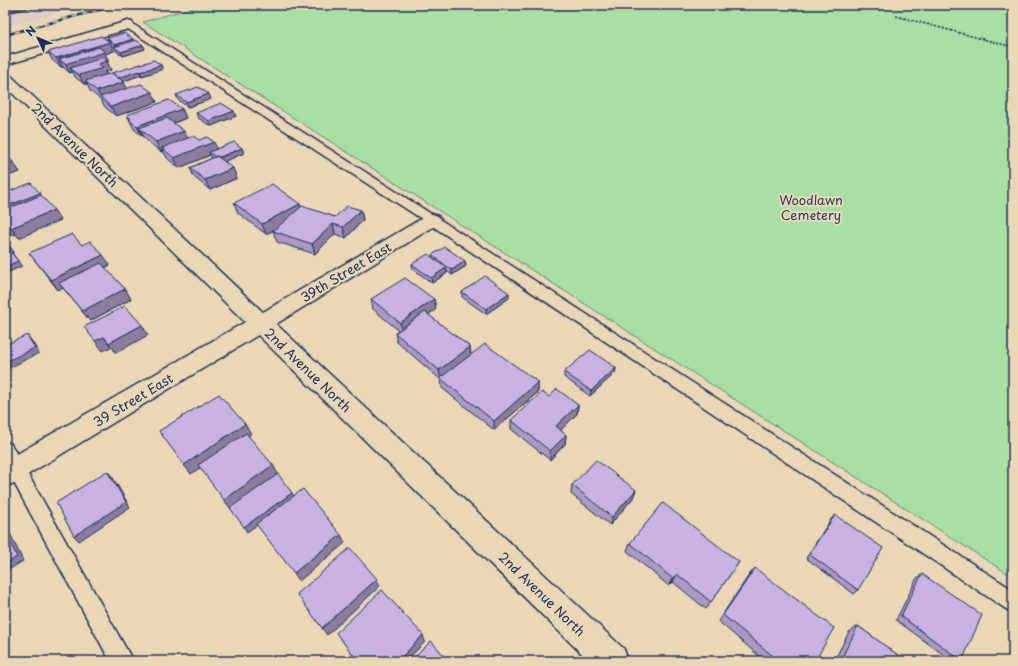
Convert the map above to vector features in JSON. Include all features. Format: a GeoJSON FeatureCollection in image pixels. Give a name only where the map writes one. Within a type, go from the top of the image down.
{"type":"FeatureCollection","features":[{"type":"Feature","properties":{"kind":"street"},"geometry":{"type":"LineString","coordinates":[[5,61],[128,25]]}},
{"type":"Feature","properties":{"kind":"street","name":"2nd Avenue North"},"geometry":{"type":"LineString","coordinates":[[5,78],[612,661]]}},
{"type":"Feature","properties":{"kind":"street","name":"39th Street East"},"geometry":{"type":"LineString","coordinates":[[260,324],[432,220]]}},
{"type":"Feature","properties":{"kind":"street","name":"39 Street East"},"geometry":{"type":"LineString","coordinates":[[9,464],[260,324]]}},
{"type":"Feature","properties":{"kind":"lane"},"geometry":{"type":"LineString","coordinates":[[128,25],[432,220],[1013,602]]}},
{"type":"Feature","properties":{"kind":"lane"},"geometry":{"type":"LineString","coordinates":[[9,464],[122,661]]}},
{"type":"Feature","properties":{"kind":"path"},"geometry":{"type":"LineString","coordinates":[[896,16],[1013,47]]}},
{"type":"Feature","properties":{"kind":"shaded area"},"geometry":{"type":"Polygon","coordinates":[[[5,5],[87,5],[5,27],[5,5]]]}},
{"type":"Feature","properties":{"kind":"green space","name":"Woodlawn Cemetery"},"geometry":{"type":"Polygon","coordinates":[[[201,5],[1013,5],[1013,577],[143,22],[201,5]]]}},
{"type":"Feature","properties":{"kind":"building"},"geometry":{"type":"Polygon","coordinates":[[[124,33],[133,39],[115,45],[107,38],[124,33]]]}},
{"type":"Feature","properties":{"kind":"building"},"geometry":{"type":"Polygon","coordinates":[[[101,36],[110,42],[56,58],[48,52],[101,36]]]}},
{"type":"Feature","properties":{"kind":"building"},"geometry":{"type":"Polygon","coordinates":[[[136,40],[143,45],[121,52],[114,47],[136,40]]]}},
{"type":"Feature","properties":{"kind":"building"},"geometry":{"type":"Polygon","coordinates":[[[99,47],[105,52],[65,64],[59,59],[99,47]]]}},
{"type":"Feature","properties":{"kind":"building"},"geometry":{"type":"Polygon","coordinates":[[[102,58],[107,61],[98,64],[103,68],[79,75],[70,68],[102,58]]]}},
{"type":"Feature","properties":{"kind":"building"},"geometry":{"type":"Polygon","coordinates":[[[154,60],[161,65],[118,78],[112,73],[154,60]]]}},
{"type":"Feature","properties":{"kind":"building"},"geometry":{"type":"Polygon","coordinates":[[[112,73],[124,82],[97,91],[85,81],[112,73]]]}},
{"type":"Feature","properties":{"kind":"building"},"geometry":{"type":"Polygon","coordinates":[[[141,84],[152,92],[111,107],[100,97],[141,84]]]}},
{"type":"Feature","properties":{"kind":"building"},"geometry":{"type":"Polygon","coordinates":[[[198,87],[209,94],[186,102],[176,95],[198,87]]]}},
{"type":"Feature","properties":{"kind":"building"},"geometry":{"type":"Polygon","coordinates":[[[169,100],[182,109],[137,126],[129,120],[131,119],[127,115],[169,100]]]}},
{"type":"Feature","properties":{"kind":"building"},"geometry":{"type":"Polygon","coordinates":[[[221,103],[234,111],[209,121],[196,113],[221,103]]]}},
{"type":"Feature","properties":{"kind":"building"},"geometry":{"type":"Polygon","coordinates":[[[167,118],[184,131],[156,142],[139,128],[167,118]]]}},
{"type":"Feature","properties":{"kind":"building"},"geometry":{"type":"Polygon","coordinates":[[[193,136],[199,140],[207,137],[214,142],[174,158],[162,148],[193,136]]]}},
{"type":"Feature","properties":{"kind":"building"},"geometry":{"type":"Polygon","coordinates":[[[234,142],[242,148],[220,157],[215,157],[209,152],[234,142]]]}},
{"type":"Feature","properties":{"kind":"building"},"geometry":{"type":"Polygon","coordinates":[[[5,152],[13,162],[5,165],[5,152]]]}},
{"type":"Feature","properties":{"kind":"building"},"geometry":{"type":"Polygon","coordinates":[[[217,156],[233,168],[205,180],[190,168],[217,156]]]}},
{"type":"Feature","properties":{"kind":"building"},"geometry":{"type":"Polygon","coordinates":[[[31,183],[40,193],[5,207],[5,193],[31,183]]]}},
{"type":"Feature","properties":{"kind":"building"},"geometry":{"type":"Polygon","coordinates":[[[272,184],[300,204],[262,224],[234,203],[272,184]]]}},
{"type":"Feature","properties":{"kind":"building"},"geometry":{"type":"Polygon","coordinates":[[[41,195],[54,210],[11,228],[8,224],[5,225],[5,210],[41,195]]]}},
{"type":"Feature","properties":{"kind":"building"},"geometry":{"type":"Polygon","coordinates":[[[302,206],[335,217],[347,206],[361,210],[343,227],[333,224],[312,244],[273,231],[302,206]]]}},
{"type":"Feature","properties":{"kind":"building"},"geometry":{"type":"Polygon","coordinates":[[[72,234],[82,245],[90,241],[103,255],[51,280],[29,253],[72,234]]]}},
{"type":"Feature","properties":{"kind":"building"},"geometry":{"type":"Polygon","coordinates":[[[5,240],[10,247],[5,249],[5,240]]]}},
{"type":"Feature","properties":{"kind":"building"},"geometry":{"type":"Polygon","coordinates":[[[445,247],[465,261],[452,270],[432,255],[445,247]]]}},
{"type":"Feature","properties":{"kind":"building"},"geometry":{"type":"Polygon","coordinates":[[[9,250],[18,261],[5,267],[5,252],[9,250]]]}},
{"type":"Feature","properties":{"kind":"building"},"geometry":{"type":"Polygon","coordinates":[[[428,254],[446,268],[431,278],[412,264],[428,254]]]}},
{"type":"Feature","properties":{"kind":"building"},"geometry":{"type":"Polygon","coordinates":[[[101,263],[125,289],[82,311],[59,283],[101,263]]]}},
{"type":"Feature","properties":{"kind":"building"},"geometry":{"type":"Polygon","coordinates":[[[485,276],[509,293],[486,309],[462,292],[485,276]]]}},
{"type":"Feature","properties":{"kind":"building"},"geometry":{"type":"Polygon","coordinates":[[[405,278],[434,299],[400,323],[371,299],[405,278]]]}},
{"type":"Feature","properties":{"kind":"building"},"geometry":{"type":"Polygon","coordinates":[[[125,306],[142,325],[109,343],[104,337],[95,341],[84,327],[125,306]]]}},
{"type":"Feature","properties":{"kind":"building"},"geometry":{"type":"Polygon","coordinates":[[[425,312],[470,347],[439,370],[395,333],[425,312]]]}},
{"type":"Feature","properties":{"kind":"building"},"geometry":{"type":"Polygon","coordinates":[[[27,335],[35,348],[5,362],[5,345],[27,335]]]}},
{"type":"Feature","properties":{"kind":"building"},"geometry":{"type":"Polygon","coordinates":[[[485,344],[538,382],[494,421],[440,378],[485,344]]]}},
{"type":"Feature","properties":{"kind":"building"},"geometry":{"type":"Polygon","coordinates":[[[590,350],[616,368],[591,391],[564,372],[590,350]]]}},
{"type":"Feature","properties":{"kind":"building"},"geometry":{"type":"Polygon","coordinates":[[[557,389],[578,405],[556,426],[566,435],[550,451],[511,420],[542,392],[549,397],[557,389]]]}},
{"type":"Feature","properties":{"kind":"building"},"geometry":{"type":"Polygon","coordinates":[[[219,394],[245,424],[184,465],[159,431],[219,394]]]}},
{"type":"Feature","properties":{"kind":"building"},"geometry":{"type":"Polygon","coordinates":[[[246,433],[273,465],[224,500],[198,465],[246,433]]]}},
{"type":"Feature","properties":{"kind":"building"},"geometry":{"type":"Polygon","coordinates":[[[596,460],[636,490],[612,517],[572,485],[596,460]]]}},
{"type":"Feature","properties":{"kind":"building"},"geometry":{"type":"Polygon","coordinates":[[[107,471],[126,502],[74,536],[56,503],[107,471]]]}},
{"type":"Feature","properties":{"kind":"building"},"geometry":{"type":"Polygon","coordinates":[[[278,474],[292,493],[244,527],[230,508],[278,474]]]}},
{"type":"Feature","properties":{"kind":"building"},"geometry":{"type":"Polygon","coordinates":[[[303,489],[341,535],[294,573],[256,524],[303,489]]]}},
{"type":"Feature","properties":{"kind":"building"},"geometry":{"type":"Polygon","coordinates":[[[663,503],[739,562],[711,602],[677,574],[673,579],[630,543],[663,503]]]}},
{"type":"Feature","properties":{"kind":"building"},"geometry":{"type":"Polygon","coordinates":[[[835,515],[883,548],[858,590],[809,554],[835,515]]]}},
{"type":"Feature","properties":{"kind":"building"},"geometry":{"type":"Polygon","coordinates":[[[5,531],[17,557],[5,564],[5,531]]]}},
{"type":"Feature","properties":{"kind":"building"},"geometry":{"type":"Polygon","coordinates":[[[350,548],[377,579],[322,628],[297,594],[350,548]]]}},
{"type":"Feature","properties":{"kind":"building"},"geometry":{"type":"Polygon","coordinates":[[[755,568],[834,628],[815,661],[779,661],[723,615],[755,568]]]}},
{"type":"Feature","properties":{"kind":"building"},"geometry":{"type":"Polygon","coordinates":[[[922,574],[982,615],[962,661],[901,616],[922,574]]]}},
{"type":"Feature","properties":{"kind":"building"},"geometry":{"type":"Polygon","coordinates":[[[382,590],[423,635],[398,661],[358,661],[336,633],[382,590]]]}},
{"type":"Feature","properties":{"kind":"building"},"geometry":{"type":"Polygon","coordinates":[[[858,626],[906,661],[840,661],[858,626]]]}},
{"type":"Feature","properties":{"kind":"building"},"geometry":{"type":"Polygon","coordinates":[[[431,641],[449,661],[411,661],[431,641]]]}},
{"type":"Feature","properties":{"kind":"railway"},"geometry":{"type":"LineString","coordinates":[[5,35],[117,5]]}}]}
